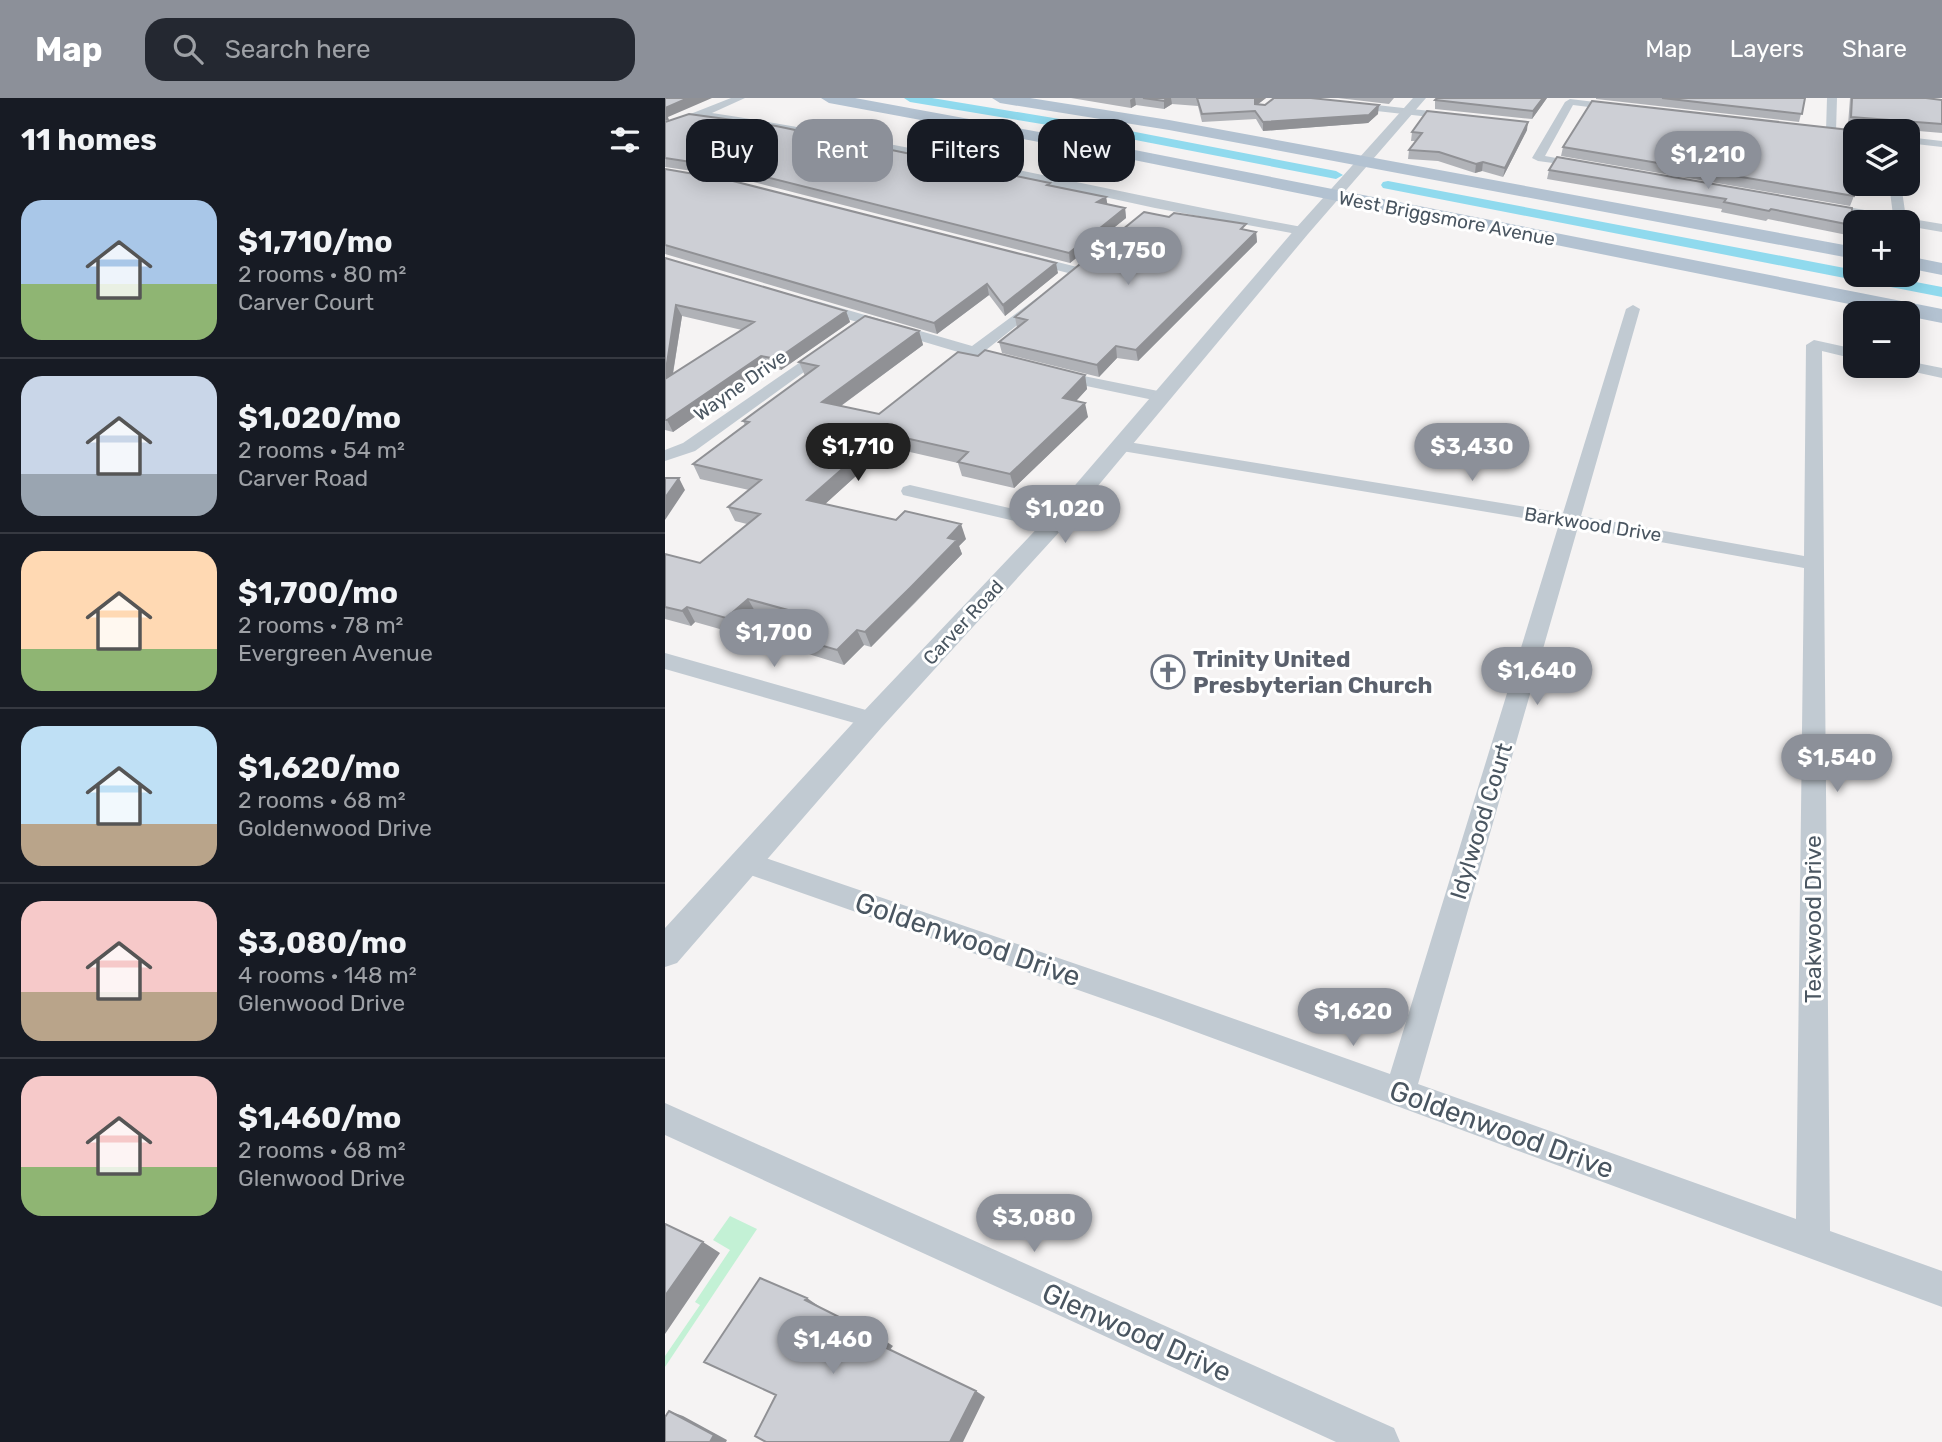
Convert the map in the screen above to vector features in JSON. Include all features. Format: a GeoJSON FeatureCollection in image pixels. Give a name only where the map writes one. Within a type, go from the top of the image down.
{"type":"FeatureCollection","features":[{"type":"Feature","properties":{"kind":"main road","name":"West Briggsmore Avenue"},"geometry":{"type":"LineString","coordinates":[[829,98],[1942,316]]}},
{"type":"Feature","properties":{"kind":"main road","name":"West Briggsmore Avenue"},"geometry":{"type":"LineString","coordinates":[[1000,98],[1169,125],[1843,251]]}},
{"type":"Feature","properties":{"kind":"main road"},"geometry":{"type":"LineString","coordinates":[[1920,265],[1942,269]]}},
{"type":"Feature","properties":{"kind":"street"},"geometry":{"type":"LineString","coordinates":[[665,128],[740,98]]}},
{"type":"Feature","properties":{"kind":"street"},"geometry":{"type":"LineString","coordinates":[[1287,98],[1414,105],[1469,118]]}},
{"type":"Feature","properties":{"kind":"street"},"geometry":{"type":"LineString","coordinates":[[1832,98],[1825,130],[1843,132]]}},
{"type":"Feature","properties":{"kind":"street"},"geometry":{"type":"LineString","coordinates":[[1605,169],[1538,158],[1570,102],[1625,108]]}},
{"type":"Feature","properties":{"kind":"street","name":"Carver Road"},"geometry":{"type":"LineString","coordinates":[[665,952],[872,720],[1054,524],[1302,231],[1414,105]]}},
{"type":"Feature","properties":{"kind":"street"},"geometry":{"type":"LineString","coordinates":[[699,114],[828,134],[1150,208],[1302,231]]}},
{"type":"Feature","properties":{"kind":"street"},"geometry":{"type":"LineString","coordinates":[[1543,127],[1555,128]]}},
{"type":"Feature","properties":{"kind":"street"},"geometry":{"type":"LineString","coordinates":[[1920,141],[1942,144]]}},
{"type":"Feature","properties":{"kind":"street"},"geometry":{"type":"LineString","coordinates":[[1806,204],[1843,210]]}},
{"type":"Feature","properties":{"kind":"street"},"geometry":{"type":"LineString","coordinates":[[1920,224],[1942,228]]}},
{"type":"Feature","properties":{"kind":"street"},"geometry":{"type":"LineString","coordinates":[[976,351],[1071,275],[1010,254]]}},
{"type":"Feature","properties":{"kind":"street"},"geometry":{"type":"LineString","coordinates":[[799,301],[1034,370],[1163,397]]}},
{"type":"Feature","properties":{"kind":"street","name":"Idylwood Court"},"geometry":{"type":"LineString","coordinates":[[1400,1092],[1633,309]]}},
{"type":"Feature","properties":{"kind":"street","name":"Wayne Drive"},"geometry":{"type":"LineString","coordinates":[[668,455],[689,447],[866,321]]}},
{"type":"Feature","properties":{"kind":"street","name":"Teakwood Drive"},"geometry":{"type":"LineString","coordinates":[[1813,1241],[1814,345],[1843,351]]}},
{"type":"Feature","properties":{"kind":"street"},"geometry":{"type":"LineString","coordinates":[[1920,369],[1942,373]]}},
{"type":"Feature","properties":{"kind":"street","name":"Barkwood Drive"},"geometry":{"type":"LineString","coordinates":[[1122,446],[1570,520],[1814,564]]}},
{"type":"Feature","properties":{"kind":"street"},"geometry":{"type":"LineString","coordinates":[[910,491],[1054,524]]}},
{"type":"Feature","properties":{"kind":"street"},"geometry":{"type":"LineString","coordinates":[[665,661],[872,720]]}},
{"type":"Feature","properties":{"kind":"street","name":"Goldenwood Drive"},"geometry":{"type":"LineString","coordinates":[[745,862],[1158,1005],[1942,1289]]}},
{"type":"Feature","properties":{"kind":"street","name":"Glenwood Drive"},"geometry":{"type":"LineString","coordinates":[[665,1119],[1380,1442]]}},
{"type":"Feature","properties":{"kind":"green space"},"geometry":{"type":"Polygon","coordinates":[[[730,1216],[757,1229],[665,1367],[665,1356],[700,1305],[695,1302],[730,1250],[713,1240],[730,1216]]]}},
{"type":"Feature","properties":{"kind":"building"},"geometry":{"type":"Polygon","coordinates":[[[665,98],[688,98],[665,108],[665,98]]]}},
{"type":"Feature","properties":{"kind":"building"},"geometry":{"type":"Polygon","coordinates":[[[1143,98],[1167,98],[1164,101],[1143,98]]]}},
{"type":"Feature","properties":{"kind":"building"},"geometry":{"type":"Polygon","coordinates":[[[1197,98],[1255,98],[1255,104],[1265,105],[1274,98],[1311,98],[1379,105],[1369,115],[1263,122],[1255,111],[1202,114],[1197,98]]]}},
{"type":"Feature","properties":{"kind":"building"},"geometry":{"type":"Polygon","coordinates":[[[1543,98],[1533,111],[1435,100],[1543,98]]]}},
{"type":"Feature","properties":{"kind":"building"},"geometry":{"type":"Polygon","coordinates":[[[1662,98],[1805,98],[1802,114],[1662,98]]]}},
{"type":"Feature","properties":{"kind":"building"},"geometry":{"type":"Polygon","coordinates":[[[1852,98],[1942,100],[1942,124],[1920,122],[1920,119],[1851,117],[1852,98]]]}},
{"type":"Feature","properties":{"kind":"building"},"geometry":{"type":"Polygon","coordinates":[[[1592,101],[1843,129],[1843,194],[1563,147],[1592,101]]]}},
{"type":"Feature","properties":{"kind":"building"},"geometry":{"type":"Polygon","coordinates":[[[1427,111],[1528,122],[1505,168],[1483,162],[1476,164],[1439,152],[1409,150],[1422,133],[1412,132],[1427,111]]]}},
{"type":"Feature","properties":{"kind":"building"},"geometry":{"type":"Polygon","coordinates":[[[689,114],[725,119],[686,119],[686,161],[665,158],[665,122],[689,114]]]}},
{"type":"Feature","properties":{"kind":"building"},"geometry":{"type":"Polygon","coordinates":[[[778,126],[792,129],[792,182],[893,182],[893,150],[907,153],[907,182],[1024,182],[1024,178],[1106,197],[1097,202],[1125,208],[1069,253],[778,180],[778,126]]]}},
{"type":"Feature","properties":{"kind":"building"},"geometry":{"type":"Polygon","coordinates":[[[1557,157],[1852,210],[1843,210],[1843,223],[1724,202],[1726,199],[1549,170],[1557,157]]]}},
{"type":"Feature","properties":{"kind":"building"},"geometry":{"type":"Polygon","coordinates":[[[665,169],[686,173],[686,182],[737,182],[1056,263],[1003,305],[987,284],[934,323],[665,245],[665,169]]]}},
{"type":"Feature","properties":{"kind":"building"},"geometry":{"type":"Polygon","coordinates":[[[1144,212],[1169,217],[1174,213],[1246,224],[1241,229],[1256,232],[1136,350],[1116,346],[1097,365],[999,342],[1027,320],[1015,317],[1144,212]]]}},
{"type":"Feature","properties":{"kind":"building"},"geometry":{"type":"Polygon","coordinates":[[[665,258],[846,311],[777,359],[761,356],[665,420],[665,379],[754,322],[676,305],[665,376],[665,258]]]}},
{"type":"Feature","properties":{"kind":"building"},"geometry":{"type":"Polygon","coordinates":[[[865,316],[919,331],[822,402],[879,414],[958,352],[978,356],[985,350],[1085,375],[1063,398],[1085,403],[1010,474],[958,462],[968,452],[883,433],[807,500],[896,520],[905,511],[961,524],[948,538],[957,540],[910,588],[865,632],[857,630],[837,650],[778,633],[799,613],[748,599],[726,618],[687,607],[682,611],[665,607],[665,554],[700,563],[760,514],[728,507],[761,480],[693,464],[749,422],[743,421],[818,366],[799,362],[865,316]]]}},
{"type":"Feature","properties":{"kind":"building"},"geometry":{"type":"Polygon","coordinates":[[[665,478],[679,478],[665,498],[665,478]]]}},
{"type":"Feature","properties":{"kind":"building"},"geometry":{"type":"Polygon","coordinates":[[[665,1224],[703,1242],[665,1296],[665,1224]]]}},
{"type":"Feature","properties":{"kind":"building"},"geometry":{"type":"Polygon","coordinates":[[[760,1278],[807,1298],[805,1300],[881,1338],[878,1344],[976,1391],[950,1442],[766,1442],[755,1436],[776,1395],[704,1362],[760,1278]]]}},
{"type":"Feature","properties":{"kind":"building"},"geometry":{"type":"Polygon","coordinates":[[[669,1411],[714,1435],[710,1442],[665,1442],[665,1417],[669,1411]]]}},
{"type":"Feature","properties":{"kind":"waterway"},"geometry":{"type":"LineString","coordinates":[[910,98],[1120,133],[1336,175]]}},
{"type":"Feature","properties":{"kind":"waterway"},"geometry":{"type":"LineString","coordinates":[[1388,185],[1942,292]]}},
{"type":"Feature","properties":{"kind":"place","name":"Trinity United Presbyterian Church"},"geometry":{"type":"Point","coordinates":[1168,672]}}]}
